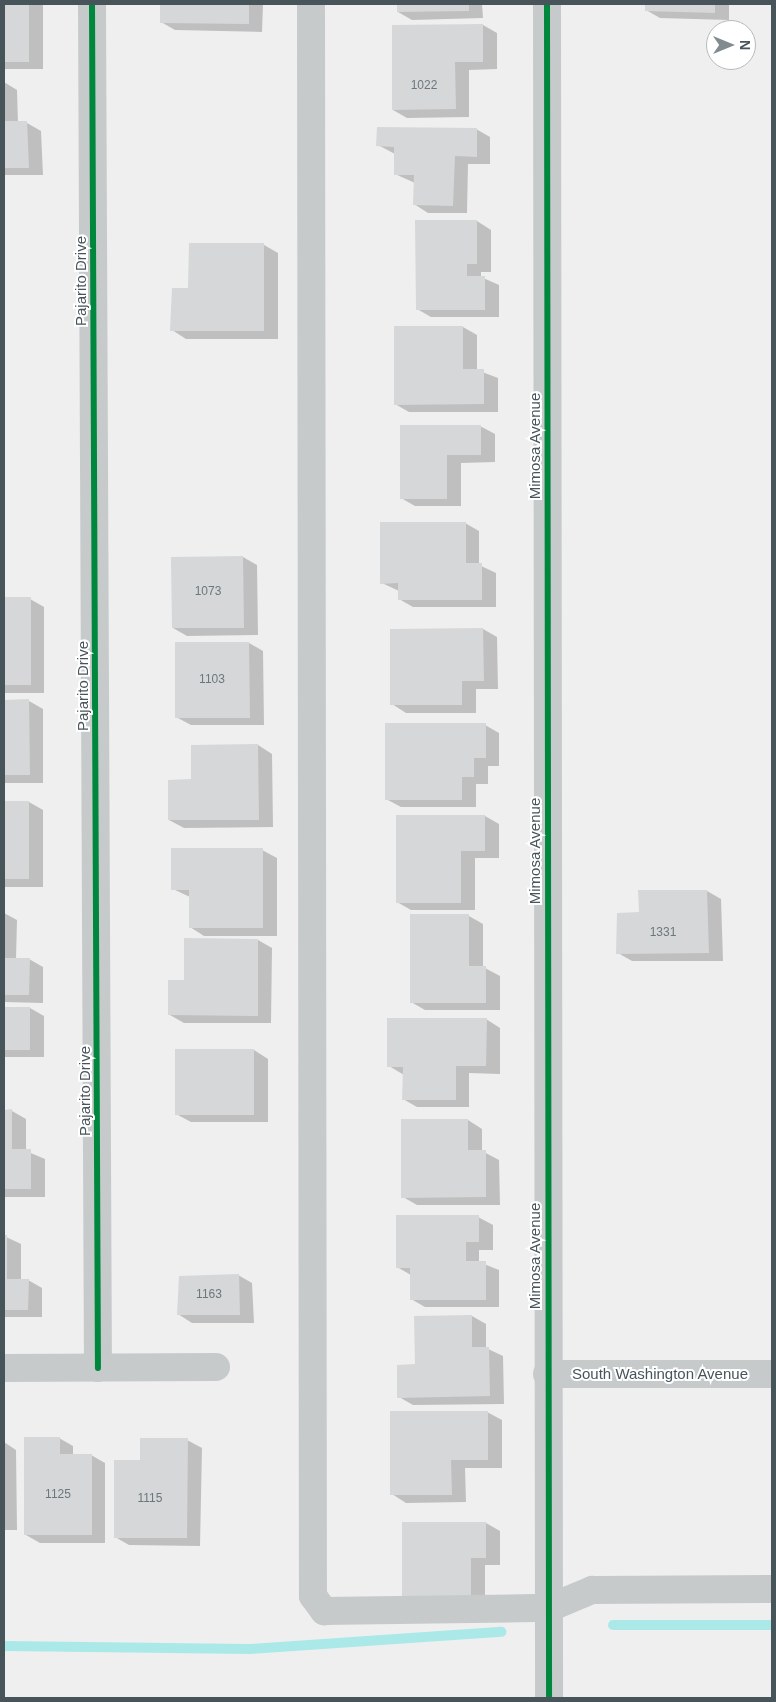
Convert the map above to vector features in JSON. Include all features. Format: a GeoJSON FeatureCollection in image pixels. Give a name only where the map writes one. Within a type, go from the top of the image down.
{"type":"FeatureCollection","features":[{"type":"Feature","properties":{"kind":"street","name":"Pajarito Drive"},"geometry":{"type":"LineString","coordinates":[[92,4],[98,1368]]}},
{"type":"Feature","properties":{"kind":"street"},"geometry":{"type":"LineString","coordinates":[[311,4],[313,1596],[324,1611],[549,1608],[592,1590],[772,1589]]}},
{"type":"Feature","properties":{"kind":"street","name":"Mimosa Avenue"},"geometry":{"type":"LineString","coordinates":[[548,4],[547,1374],[550,1698]]}},
{"type":"Feature","properties":{"kind":"street"},"geometry":{"type":"LineString","coordinates":[[4,1368],[216,1367]]}},
{"type":"Feature","properties":{"kind":"street","name":"South Washington Avenue"},"geometry":{"type":"LineString","coordinates":[[547,1374],[772,1374]]}},
{"type":"Feature","properties":{"kind":"building"},"geometry":{"type":"Polygon","coordinates":[[[4,4],[29,4],[29,62],[4,62],[4,4]]]}},
{"type":"Feature","properties":{"kind":"building"},"geometry":{"type":"Polygon","coordinates":[[[160,4],[249,4],[249,24],[160,23],[160,4]]]}},
{"type":"Feature","properties":{"kind":"building"},"geometry":{"type":"Polygon","coordinates":[[[397,4],[469,4],[469,11],[397,12],[397,4]]]}},
{"type":"Feature","properties":{"kind":"building"},"geometry":{"type":"Polygon","coordinates":[[[645,4],[715,4],[715,13],[645,11],[645,4]]]}},
{"type":"Feature","properties":{"kind":"building"},"geometry":{"type":"Polygon","coordinates":[[[483,24],[483,62],[455,62],[456,109],[392,110],[392,25],[483,24]]]}},
{"type":"Feature","properties":{"kind":"building"},"geometry":{"type":"Polygon","coordinates":[[[4,121],[27,121],[29,168],[4,168],[4,121]]]}},
{"type":"Feature","properties":{"kind":"building"},"geometry":{"type":"Polygon","coordinates":[[[377,127],[477,128],[477,157],[455,156],[453,206],[413,205],[414,175],[394,175],[394,147],[376,146],[377,127]]]}},
{"type":"Feature","properties":{"kind":"building"},"geometry":{"type":"Polygon","coordinates":[[[415,220],[477,220],[477,264],[467,264],[467,276],[485,276],[485,310],[416,310],[415,220]]]}},
{"type":"Feature","properties":{"kind":"building"},"geometry":{"type":"Polygon","coordinates":[[[189,243],[264,243],[264,331],[170,331],[172,288],[188,288],[189,243]]]}},
{"type":"Feature","properties":{"kind":"building"},"geometry":{"type":"Polygon","coordinates":[[[394,326],[463,326],[463,369],[484,369],[484,404],[394,405],[394,326]]]}},
{"type":"Feature","properties":{"kind":"building"},"geometry":{"type":"Polygon","coordinates":[[[400,425],[481,425],[481,455],[447,455],[447,499],[400,499],[400,425]]]}},
{"type":"Feature","properties":{"kind":"building"},"geometry":{"type":"Polygon","coordinates":[[[380,522],[466,522],[466,563],[482,563],[482,600],[398,600],[398,583],[380,584],[380,522]]]}},
{"type":"Feature","properties":{"kind":"building"},"geometry":{"type":"Polygon","coordinates":[[[243,556],[244,628],[172,628],[171,557],[243,556]]]}},
{"type":"Feature","properties":{"kind":"building"},"geometry":{"type":"Polygon","coordinates":[[[4,597],[31,597],[31,685],[4,685],[4,597]]]}},
{"type":"Feature","properties":{"kind":"building"},"geometry":{"type":"Polygon","coordinates":[[[483,628],[484,681],[462,681],[462,705],[390,705],[390,629],[483,628]]]}},
{"type":"Feature","properties":{"kind":"building"},"geometry":{"type":"Polygon","coordinates":[[[175,642],[249,642],[250,718],[175,718],[175,642]]]}},
{"type":"Feature","properties":{"kind":"building"},"geometry":{"type":"Polygon","coordinates":[[[29,699],[30,775],[4,775],[4,700],[29,699]]]}},
{"type":"Feature","properties":{"kind":"building"},"geometry":{"type":"Polygon","coordinates":[[[385,723],[486,723],[486,758],[474,758],[474,777],[462,777],[462,800],[385,800],[385,723]]]}},
{"type":"Feature","properties":{"kind":"building"},"geometry":{"type":"Polygon","coordinates":[[[258,744],[259,820],[168,820],[168,780],[191,779],[191,745],[258,744]]]}},
{"type":"Feature","properties":{"kind":"building"},"geometry":{"type":"Polygon","coordinates":[[[4,801],[29,801],[29,879],[4,879],[4,801]]]}},
{"type":"Feature","properties":{"kind":"building"},"geometry":{"type":"Polygon","coordinates":[[[396,815],[485,815],[485,851],[461,851],[461,903],[396,903],[396,815]]]}},
{"type":"Feature","properties":{"kind":"building"},"geometry":{"type":"Polygon","coordinates":[[[171,848],[263,848],[263,928],[189,928],[189,890],[171,890],[171,848]]]}},
{"type":"Feature","properties":{"kind":"building"},"geometry":{"type":"Polygon","coordinates":[[[638,890],[707,890],[709,953],[616,954],[617,913],[639,912],[638,890]]]}},
{"type":"Feature","properties":{"kind":"building"},"geometry":{"type":"Polygon","coordinates":[[[410,914],[469,914],[469,966],[486,966],[486,1003],[410,1003],[410,914]]]}},
{"type":"Feature","properties":{"kind":"building"},"geometry":{"type":"Polygon","coordinates":[[[184,938],[258,939],[258,1016],[168,1015],[168,980],[184,980],[184,938]]]}},
{"type":"Feature","properties":{"kind":"building"},"geometry":{"type":"Polygon","coordinates":[[[4,958],[30,958],[29,995],[4,995],[4,958]]]}},
{"type":"Feature","properties":{"kind":"building"},"geometry":{"type":"Polygon","coordinates":[[[4,1007],[30,1007],[30,1050],[4,1050],[4,1007]]]}},
{"type":"Feature","properties":{"kind":"building"},"geometry":{"type":"Polygon","coordinates":[[[387,1018],[487,1018],[486,1066],[456,1066],[456,1100],[402,1100],[403,1067],[387,1067],[387,1018]]]}},
{"type":"Feature","properties":{"kind":"building"},"geometry":{"type":"Polygon","coordinates":[[[175,1049],[254,1049],[254,1115],[175,1115],[175,1049]]]}},
{"type":"Feature","properties":{"kind":"building"},"geometry":{"type":"Polygon","coordinates":[[[12,1109],[12,1149],[31,1149],[31,1189],[4,1189],[4,1110],[12,1109]]]}},
{"type":"Feature","properties":{"kind":"building"},"geometry":{"type":"Polygon","coordinates":[[[401,1119],[468,1119],[468,1150],[486,1150],[486,1197],[401,1198],[401,1119]]]}},
{"type":"Feature","properties":{"kind":"building"},"geometry":{"type":"Polygon","coordinates":[[[396,1215],[479,1215],[479,1242],[466,1242],[466,1261],[486,1261],[486,1300],[410,1300],[410,1268],[396,1268],[396,1215]]]}},
{"type":"Feature","properties":{"kind":"building"},"geometry":{"type":"Polygon","coordinates":[[[4,1235],[7,1235],[7,1279],[29,1279],[28,1310],[4,1310],[4,1235]]]}},
{"type":"Feature","properties":{"kind":"building"},"geometry":{"type":"Polygon","coordinates":[[[239,1274],[240,1315],[177,1315],[179,1276],[239,1274]]]}},
{"type":"Feature","properties":{"kind":"building"},"geometry":{"type":"Polygon","coordinates":[[[472,1315],[472,1347],[489,1347],[490,1396],[397,1398],[397,1365],[415,1364],[414,1316],[472,1315]]]}},
{"type":"Feature","properties":{"kind":"building"},"geometry":{"type":"Polygon","coordinates":[[[390,1411],[488,1411],[488,1460],[451,1460],[452,1495],[390,1495],[390,1411]]]}},
{"type":"Feature","properties":{"kind":"building"},"geometry":{"type":"Polygon","coordinates":[[[24,1437],[60,1437],[60,1454],[92,1454],[92,1535],[24,1535],[24,1437]]]}},
{"type":"Feature","properties":{"kind":"building"},"geometry":{"type":"Polygon","coordinates":[[[140,1438],[188,1438],[187,1538],[114,1538],[114,1460],[140,1460],[140,1438]]]}},
{"type":"Feature","properties":{"kind":"building"},"geometry":{"type":"Polygon","coordinates":[[[402,1522],[486,1522],[486,1558],[471,1558],[471,1596],[402,1597],[402,1522]]]}},
{"type":"Feature","properties":{"kind":"waterway"},"geometry":{"type":"LineString","coordinates":[[613,1625],[772,1625]]}},
{"type":"Feature","properties":{"kind":"waterway"},"geometry":{"type":"LineString","coordinates":[[4,1646],[250,1649],[501,1632]]}},
{"type":"Feature","properties":{"kind":"cycle path"},"geometry":{"type":"LineString","coordinates":[[92,4],[98,1368]]}},
{"type":"Feature","properties":{"kind":"cycle path"},"geometry":{"type":"LineString","coordinates":[[547,4],[549,1698]]}}]}
